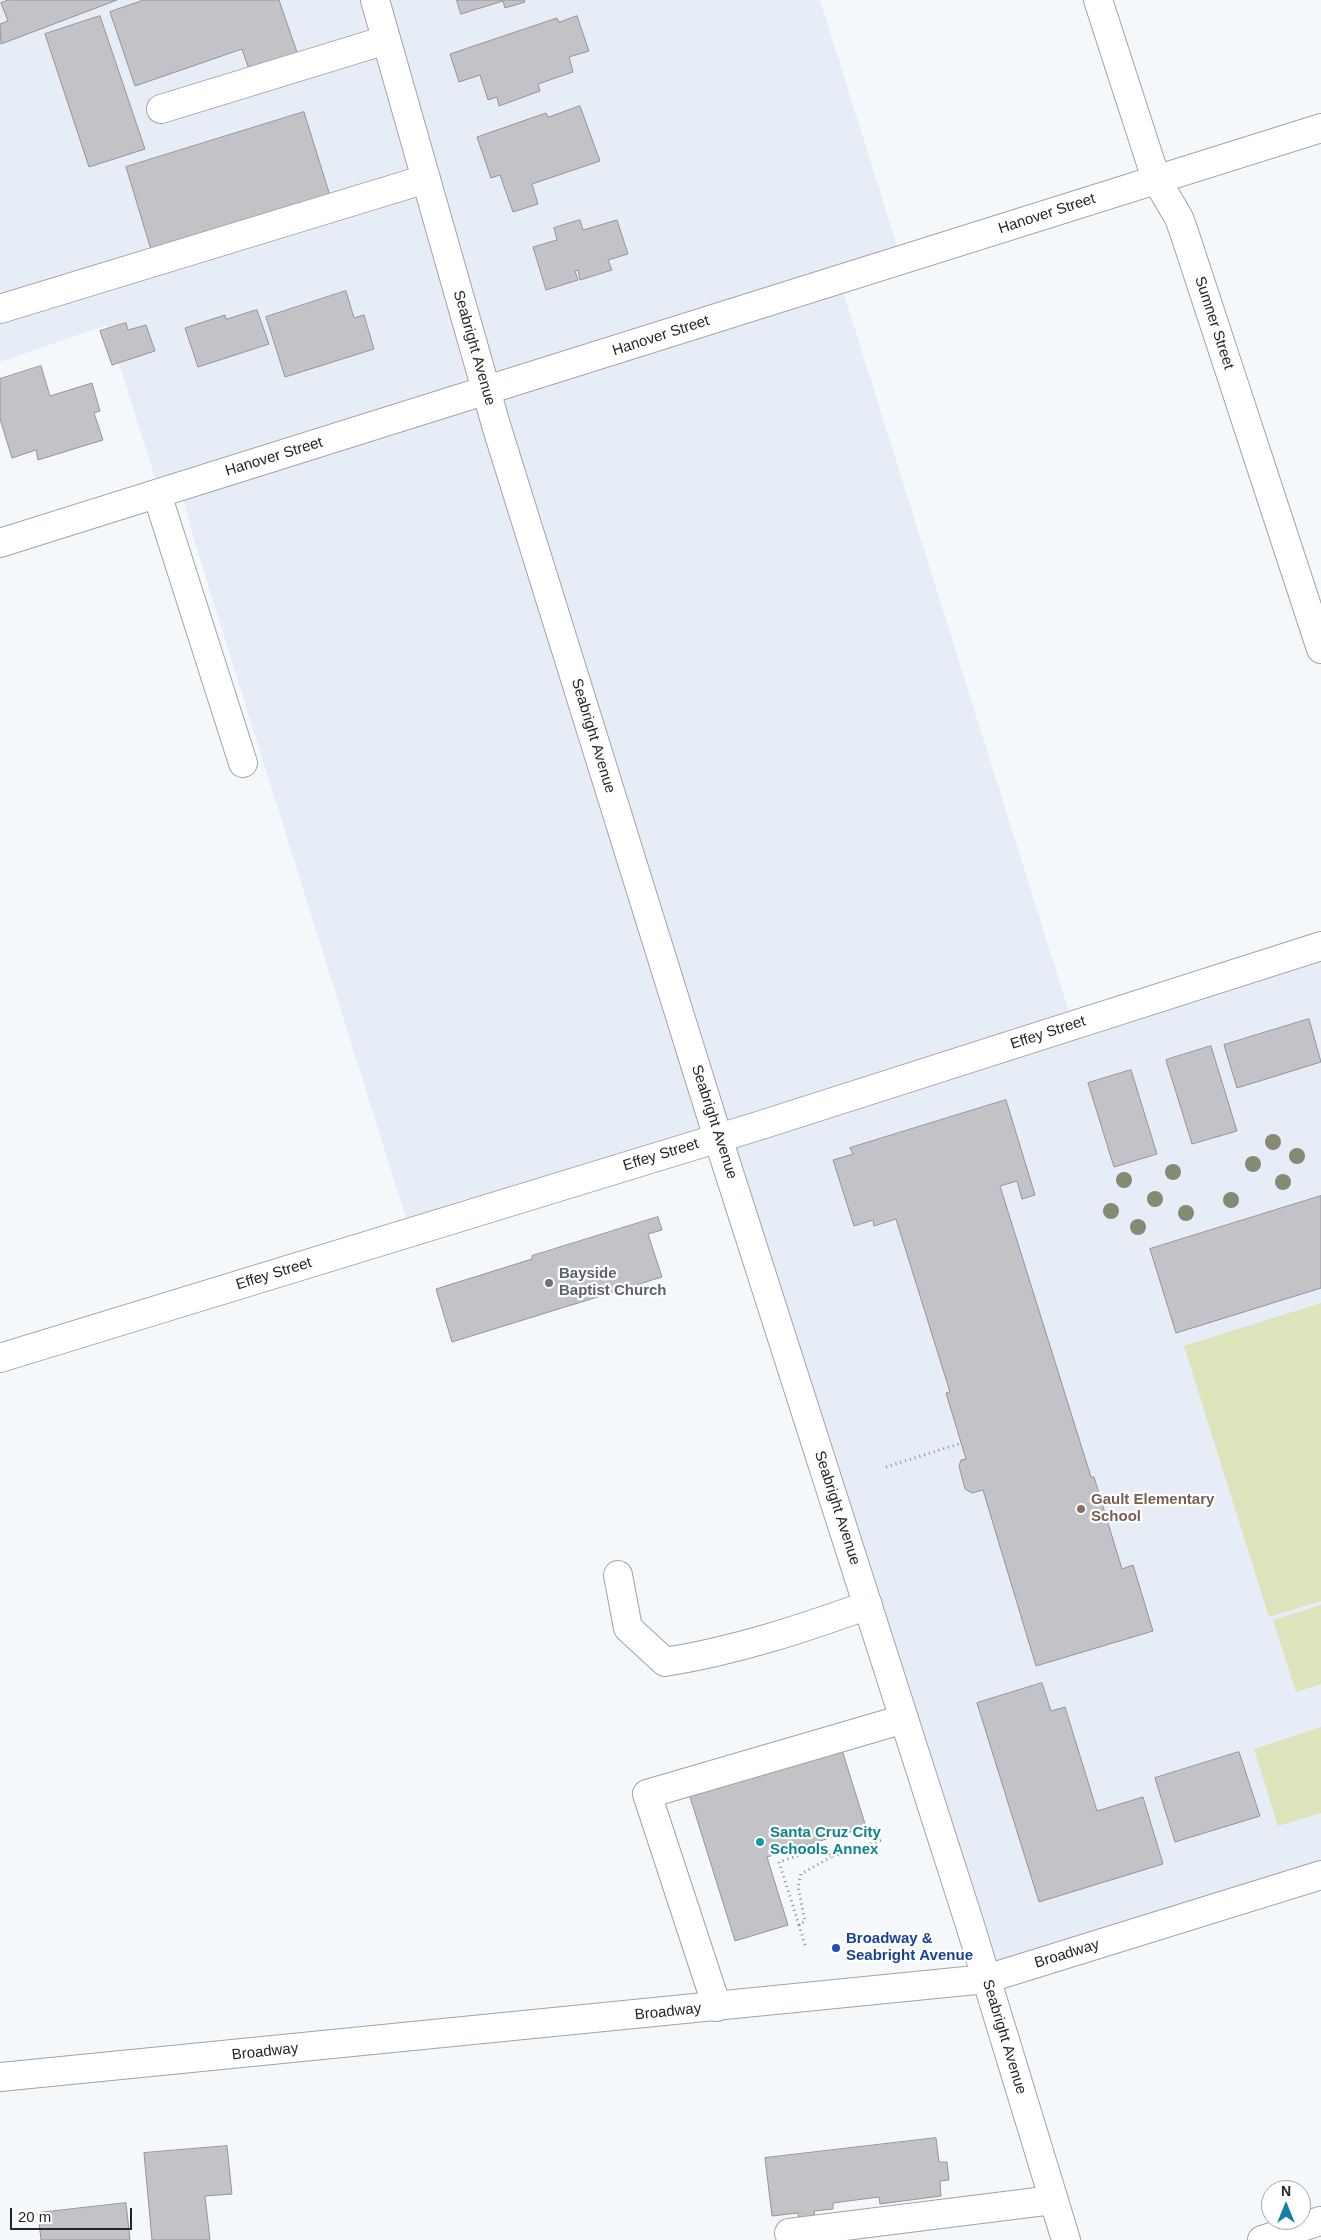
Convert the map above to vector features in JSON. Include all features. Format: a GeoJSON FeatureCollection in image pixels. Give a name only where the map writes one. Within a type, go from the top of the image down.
{"type":"FeatureCollection","features":[{"type":"Feature","properties":{"kind":"main road","name":"Seabright Avenue"},"geometry":{"type":"LineString","coordinates":[[375,0],[486,390],[718,1138],[986,1979],[1066,2240]]}},
{"type":"Feature","properties":{"kind":"main road","name":"Sumner Street"},"geometry":{"type":"LineString","coordinates":[[1098,0],[1156,180],[1179,218],[1185,235],[1321,649]]}},
{"type":"Feature","properties":{"kind":"main road"},"geometry":{"type":"LineString","coordinates":[[161,109],[386,40]]}},
{"type":"Feature","properties":{"kind":"main road","name":"Hanover Street"},"geometry":{"type":"LineString","coordinates":[[0,543],[1321,128]]}},
{"type":"Feature","properties":{"kind":"main road"},"geometry":{"type":"LineString","coordinates":[[0,308],[426,179]]}},
{"type":"Feature","properties":{"kind":"main road"},"geometry":{"type":"LineString","coordinates":[[157,494],[243,763]]}},
{"type":"Feature","properties":{"kind":"main road","name":"Effey Street"},"geometry":{"type":"LineString","coordinates":[[0,1358],[718,1138],[1321,946]]}},
{"type":"Feature","properties":{"kind":"main road"},"geometry":{"type":"LineString","coordinates":[[618,1575],[628,1628],[665,1662],[695,1657],[815,1625],[868,1606]]}},
{"type":"Feature","properties":{"kind":"main road"},"geometry":{"type":"LineString","coordinates":[[717,2007],[647,1794],[904,1720]]}},
{"type":"Feature","properties":{"kind":"main road","name":"Broadway"},"geometry":{"type":"LineString","coordinates":[[0,2077],[986,1979],[1321,1875]]}},
{"type":"Feature","properties":{"kind":"main road"},"geometry":{"type":"LineString","coordinates":[[789,2232],[1053,2200]]}},
{"type":"Feature","properties":{"kind":"main road"},"geometry":{"type":"LineString","coordinates":[[1262,2240],[1320,2221]]}},
{"type":"Feature","properties":{"kind":"path"},"geometry":{"type":"LineString","coordinates":[[886,1467],[962,1443]]}},
{"type":"Feature","properties":{"kind":"path"},"geometry":{"type":"LineString","coordinates":[[799,1926],[805,1921],[798,1887],[801,1874],[831,1857],[882,1840]]}},
{"type":"Feature","properties":{"kind":"path"},"geometry":{"type":"LineString","coordinates":[[805,1945],[779,1862],[827,1846],[831,1857]]}},
{"type":"Feature","properties":{"kind":"shaded area"},"geometry":{"type":"Polygon","coordinates":[[[0,0],[820,0],[904,268],[842,288],[1076,1034],[1321,958],[1321,1874],[987,1977],[727,1144],[413,1241],[194,540],[181,490],[161,497],[107,325],[0,362],[0,0]]]}},
{"type":"Feature","properties":{"kind":"green space"},"geometry":{"type":"Polygon","coordinates":[[[1321,1303],[1321,1601],[1269,1617],[1184,1346],[1321,1303]]]}},
{"type":"Feature","properties":{"kind":"green space"},"geometry":{"type":"Polygon","coordinates":[[[1321,1605],[1321,1684],[1296,1692],[1273,1620],[1321,1605]]]}},
{"type":"Feature","properties":{"kind":"green space"},"geometry":{"type":"Polygon","coordinates":[[[1321,1727],[1321,1813],[1278,1826],[1254,1749],[1321,1727]]]}},
{"type":"Feature","properties":{"kind":"building"},"geometry":{"type":"Polygon","coordinates":[[[9,0],[117,0],[1,44],[0,24],[8,21],[1,3],[9,0]]]}},
{"type":"Feature","properties":{"kind":"building"},"geometry":{"type":"Polygon","coordinates":[[[144,0],[279,0],[301,64],[253,81],[242,49],[135,86],[110,12],[144,0]]]}},
{"type":"Feature","properties":{"kind":"building"},"geometry":{"type":"Polygon","coordinates":[[[457,0],[524,0],[525,2],[505,8],[503,1],[461,14],[457,0]]]}},
{"type":"Feature","properties":{"kind":"building"},"geometry":{"type":"Polygon","coordinates":[[[100,16],[145,149],[89,167],[45,34],[100,16]]]}},
{"type":"Feature","properties":{"kind":"building"},"geometry":{"type":"Polygon","coordinates":[[[577,16],[589,51],[569,57],[573,72],[538,84],[540,91],[499,106],[497,97],[488,100],[480,75],[459,82],[450,54],[557,18],[559,22],[577,16]]]}},
{"type":"Feature","properties":{"kind":"building"},"geometry":{"type":"Polygon","coordinates":[[[580,106],[600,161],[532,184],[538,204],[513,212],[500,175],[491,178],[477,137],[546,113],[548,117],[580,106]]]}},
{"type":"Feature","properties":{"kind":"building"},"geometry":{"type":"Polygon","coordinates":[[[304,112],[331,199],[152,253],[126,167],[304,112]]]}},
{"type":"Feature","properties":{"kind":"building"},"geometry":{"type":"Polygon","coordinates":[[[580,220],[583,230],[617,220],[628,254],[608,260],[612,270],[580,280],[578,270],[575,271],[578,280],[546,290],[533,247],[557,240],[554,228],[580,220]]]}},
{"type":"Feature","properties":{"kind":"building"},"geometry":{"type":"Polygon","coordinates":[[[346,291],[354,318],[364,315],[374,349],[285,377],[266,317],[346,291]]]}},
{"type":"Feature","properties":{"kind":"building"},"geometry":{"type":"Polygon","coordinates":[[[257,310],[269,344],[198,367],[185,328],[225,315],[226,319],[257,310]]]}},
{"type":"Feature","properties":{"kind":"building"},"geometry":{"type":"Polygon","coordinates":[[[126,323],[128,330],[146,325],[155,351],[112,365],[100,331],[126,323]]]}},
{"type":"Feature","properties":{"kind":"building"},"geometry":{"type":"Polygon","coordinates":[[[41,366],[50,396],[92,383],[100,411],[94,413],[103,440],[38,460],[36,450],[12,458],[0,419],[0,379],[41,366]]]}},
{"type":"Feature","properties":{"kind":"building"},"geometry":{"type":"Polygon","coordinates":[[[1309,1019],[1321,1062],[1237,1088],[1224,1045],[1309,1019]]]}},
{"type":"Feature","properties":{"kind":"building"},"geometry":{"type":"Polygon","coordinates":[[[1211,1046],[1237,1131],[1192,1144],[1166,1060],[1211,1046]]]}},
{"type":"Feature","properties":{"kind":"building"},"geometry":{"type":"Polygon","coordinates":[[[1131,1070],[1157,1154],[1114,1167],[1088,1083],[1131,1070]]]}},
{"type":"Feature","properties":{"kind":"building"},"geometry":{"type":"Polygon","coordinates":[[[1006,1100],[1035,1195],[1022,1199],[1017,1181],[1000,1186],[1091,1477],[1094,1477],[1122,1569],[1133,1565],[1153,1631],[1036,1666],[983,1490],[972,1493],[965,1489],[959,1466],[961,1460],[966,1459],[946,1393],[950,1392],[896,1219],[874,1226],[873,1220],[854,1226],[833,1160],[853,1154],[850,1148],[1006,1100]]]}},
{"type":"Feature","properties":{"kind":"building"},"geometry":{"type":"Polygon","coordinates":[[[1321,1196],[1321,1288],[1176,1333],[1150,1249],[1321,1196]]]}},
{"type":"Feature","properties":{"kind":"building","name":"Bayside Baptist Church"},"geometry":{"type":"Polygon","coordinates":[[[658,1217],[662,1230],[648,1234],[662,1277],[452,1342],[436,1289],[532,1259],[532,1256],[658,1217]]]}},
{"type":"Feature","properties":{"kind":"building"},"geometry":{"type":"Polygon","coordinates":[[[1042,1683],[1051,1711],[1065,1707],[1097,1811],[1143,1797],[1163,1864],[1039,1902],[977,1703],[1042,1683]]]}},
{"type":"Feature","properties":{"kind":"building","name":"Santa Cruz City Schools Annex"},"geometry":{"type":"Polygon","coordinates":[[[842,1750],[866,1827],[767,1857],[788,1925],[735,1941],[690,1797],[842,1750]]]}},
{"type":"Feature","properties":{"kind":"building"},"geometry":{"type":"Polygon","coordinates":[[[1239,1752],[1260,1816],[1175,1842],[1155,1778],[1239,1752]]]}},
{"type":"Feature","properties":{"kind":"building"},"geometry":{"type":"Polygon","coordinates":[[[936,2138],[939,2162],[947,2162],[949,2180],[940,2181],[941,2196],[880,2204],[879,2197],[833,2203],[833,2209],[814,2211],[815,2217],[799,2219],[798,2213],[772,2216],[765,2158],[936,2138]]]}},
{"type":"Feature","properties":{"kind":"building"},"geometry":{"type":"Polygon","coordinates":[[[227,2146],[232,2194],[205,2196],[210,2240],[152,2240],[144,2153],[227,2146]]]}},
{"type":"Feature","properties":{"kind":"building"},"geometry":{"type":"Polygon","coordinates":[[[126,2203],[130,2240],[41,2240],[38,2213],[126,2203]]]}},
{"type":"Feature","properties":{"kind":"place","name":"Bayside Baptist Church"},"geometry":{"type":"Point","coordinates":[549,1283]}},
{"type":"Feature","properties":{"kind":"place","name":"Gault Elementary School"},"geometry":{"type":"Point","coordinates":[1081,1509]}},
{"type":"Feature","properties":{"kind":"place","name":"Santa Cruz City Schools Annex"},"geometry":{"type":"Point","coordinates":[760,1842]}},
{"type":"Feature","properties":{"kind":"place","name":"Broadway & Seabright Avenue"},"geometry":{"type":"Point","coordinates":[836,1948]}}]}
